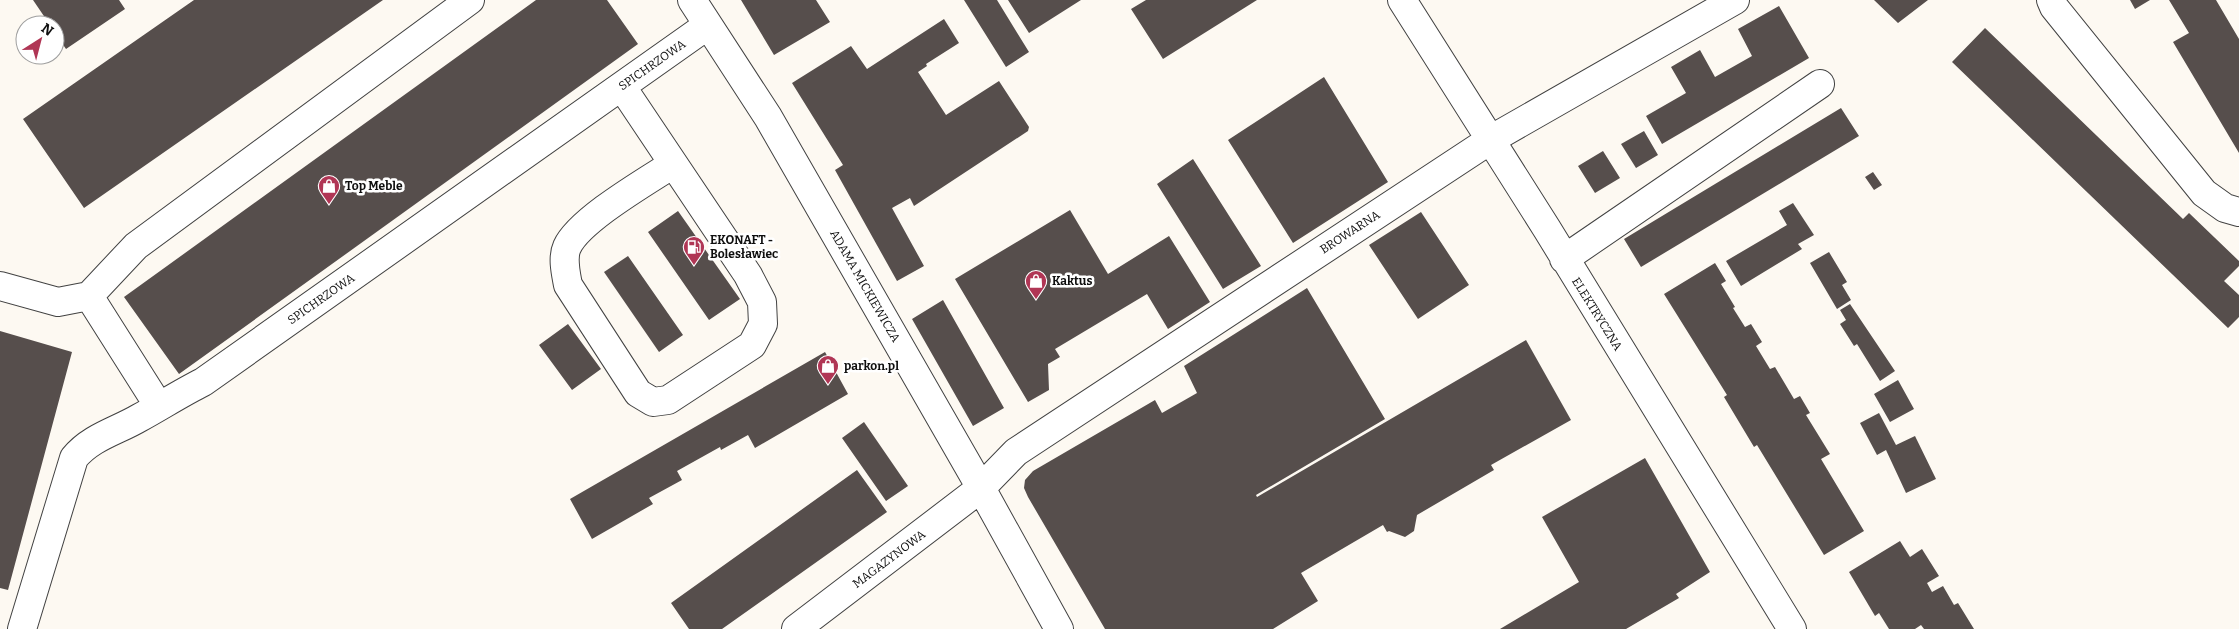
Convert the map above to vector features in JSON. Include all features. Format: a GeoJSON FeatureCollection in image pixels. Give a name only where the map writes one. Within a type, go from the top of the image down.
{"type":"FeatureCollection","features":[{"type":"Feature","properties":{"kind":"street"},"geometry":{"type":"LineString","coordinates":[[0,286],[58,302],[89,296],[136,246],[470,0]]}},
{"type":"Feature","properties":{"kind":"street","name":"ADAMA MICKIEWICZA"},"geometry":{"type":"LineString","coordinates":[[692,0],[768,117],[981,488],[1059,629]]}},
{"type":"Feature","properties":{"kind":"street","name":"ELEKTRYCZNA"},"geometry":{"type":"LineString","coordinates":[[1402,0],[1792,629]]}},
{"type":"Feature","properties":{"kind":"street","name":"BROWARNA"},"geometry":{"type":"LineString","coordinates":[[981,488],[1016,452],[1490,140],[1735,0]]}},
{"type":"Feature","properties":{"kind":"street"},"geometry":{"type":"LineString","coordinates":[[2051,0],[2054,7],[2204,193],[2225,208],[2239,212]]}},
{"type":"Feature","properties":{"kind":"street","name":"SPICHRZOWA"},"geometry":{"type":"LineString","coordinates":[[22,629],[74,458],[85,445],[139,418],[203,382],[708,25]]}},
{"type":"Feature","properties":{"kind":"street"},"geometry":{"type":"LineString","coordinates":[[1564,259],[1820,84]]}},
{"type":"Feature","properties":{"kind":"street"},"geometry":{"type":"LineString","coordinates":[[622,87],[748,275],[762,302],[763,324],[752,345],[668,400],[653,402],[638,393],[568,285],[565,268],[566,247],[581,227],[673,164]]}},
{"type":"Feature","properties":{"kind":"street"},"geometry":{"type":"LineString","coordinates":[[89,296],[158,406]]}},
{"type":"Feature","properties":{"kind":"street","name":"MAGAZYNOWA"},"geometry":{"type":"LineString","coordinates":[[796,629],[981,488]]}},
{"type":"Feature","properties":{"kind":"building"},"geometry":{"type":"Polygon","coordinates":[[[33,0],[119,0],[125,9],[66,49],[65,15],[43,15],[33,0]]]}},
{"type":"Feature","properties":{"kind":"building"},"geometry":{"type":"Polygon","coordinates":[[[194,0],[383,0],[84,208],[23,119],[194,0]]]}},
{"type":"Feature","properties":{"kind":"building"},"geometry":{"type":"Polygon","coordinates":[[[536,0],[607,0],[638,44],[179,374],[124,297],[536,0]]]}},
{"type":"Feature","properties":{"kind":"building"},"geometry":{"type":"Polygon","coordinates":[[[741,0],[816,0],[830,22],[774,55],[741,0]]]}},
{"type":"Feature","properties":{"kind":"building"},"geometry":{"type":"Polygon","coordinates":[[[964,0],[997,0],[1029,52],[1006,67],[964,0]]]}},
{"type":"Feature","properties":{"kind":"building"},"geometry":{"type":"Polygon","coordinates":[[[1008,0],[1081,0],[1029,33],[1008,0]]]}},
{"type":"Feature","properties":{"kind":"building"},"geometry":{"type":"Polygon","coordinates":[[[1146,0],[1257,0],[1163,59],[1131,9],[1146,0]]]}},
{"type":"Feature","properties":{"kind":"building"},"geometry":{"type":"Polygon","coordinates":[[[1874,0],[1928,0],[1898,23],[1874,0]]]}},
{"type":"Feature","properties":{"kind":"building"},"geometry":{"type":"Polygon","coordinates":[[[2130,0],[2150,0],[2135,9],[2130,0]]]}},
{"type":"Feature","properties":{"kind":"building"},"geometry":{"type":"Polygon","coordinates":[[[2169,0],[2216,0],[2239,39],[2239,153],[2173,42],[2189,33],[2169,0]]]}},
{"type":"Feature","properties":{"kind":"building"},"geometry":{"type":"Polygon","coordinates":[[[1779,6],[1809,58],[1662,144],[1646,116],[1686,93],[1671,67],[1700,50],[1715,77],[1752,56],[1738,29],[1779,6]]]}},
{"type":"Feature","properties":{"kind":"building"},"geometry":{"type":"Polygon","coordinates":[[[944,19],[959,43],[926,64],[927,66],[918,72],[946,115],[999,81],[1029,127],[1028,131],[914,206],[910,198],[892,208],[924,266],[897,281],[835,170],[843,165],[792,83],[851,46],[867,69],[944,19]]]}},
{"type":"Feature","properties":{"kind":"building"},"geometry":{"type":"Polygon","coordinates":[[[1985,28],[2183,219],[2189,213],[2239,261],[2239,266],[2224,281],[2239,295],[2239,317],[2228,328],[1952,62],[1985,28]]]}},
{"type":"Feature","properties":{"kind":"building"},"geometry":{"type":"Polygon","coordinates":[[[1324,77],[1388,182],[1293,243],[1228,140],[1324,77]]]}},
{"type":"Feature","properties":{"kind":"building"},"geometry":{"type":"Polygon","coordinates":[[[1841,108],[1859,136],[1641,267],[1624,239],[1841,108]]]}},
{"type":"Feature","properties":{"kind":"building"},"geometry":{"type":"Polygon","coordinates":[[[1644,131],[1658,155],[1636,168],[1621,144],[1644,131]]]}},
{"type":"Feature","properties":{"kind":"building"},"geometry":{"type":"Polygon","coordinates":[[[1603,151],[1620,178],[1595,193],[1578,166],[1603,151]]]}},
{"type":"Feature","properties":{"kind":"building"},"geometry":{"type":"Polygon","coordinates":[[[1193,159],[1261,266],[1223,289],[1157,184],[1193,159]]]}},
{"type":"Feature","properties":{"kind":"building"},"geometry":{"type":"Polygon","coordinates":[[[1873,172],[1882,185],[1874,190],[1865,177],[1873,172]]]}},
{"type":"Feature","properties":{"kind":"building"},"geometry":{"type":"Polygon","coordinates":[[[1793,203],[1814,235],[1798,244],[1802,249],[1741,286],[1726,261],[1787,225],[1779,211],[1793,203]]]}},
{"type":"Feature","properties":{"kind":"building"},"geometry":{"type":"Polygon","coordinates":[[[1070,210],[1108,274],[1169,236],[1210,302],[1168,329],[1147,294],[1055,349],[1060,357],[1048,364],[1049,390],[1028,402],[955,279],[1070,210]]]}},
{"type":"Feature","properties":{"kind":"building","name":"EKONAFT - Bolesławiec"},"geometry":{"type":"Polygon","coordinates":[[[678,211],[740,299],[709,320],[648,232],[678,211]]]}},
{"type":"Feature","properties":{"kind":"building"},"geometry":{"type":"Polygon","coordinates":[[[1421,212],[1469,285],[1418,319],[1369,245],[1421,212]]]}},
{"type":"Feature","properties":{"kind":"building"},"geometry":{"type":"Polygon","coordinates":[[[1829,252],[1847,282],[1842,285],[1851,300],[1837,309],[1810,263],[1829,252]]]}},
{"type":"Feature","properties":{"kind":"building"},"geometry":{"type":"Polygon","coordinates":[[[628,256],[683,335],[659,352],[604,272],[628,256]]]}},
{"type":"Feature","properties":{"kind":"building"},"geometry":{"type":"Polygon","coordinates":[[[1715,263],[1726,281],[1721,284],[1735,307],[1733,308],[1745,327],[1751,324],[1762,342],[1756,346],[1770,369],[1775,367],[1794,399],[1800,396],[1810,413],[1806,415],[1830,454],[1821,459],[1864,531],[1824,555],[1757,445],[1754,447],[1724,397],[1727,395],[1664,294],[1715,263]]]}},
{"type":"Feature","properties":{"kind":"building"},"geometry":{"type":"Polygon","coordinates":[[[1307,288],[1385,419],[1256,495],[1257,497],[1526,340],[1571,420],[1491,465],[1494,470],[1417,515],[1414,531],[1405,537],[1387,532],[1383,525],[1301,573],[1318,601],[1273,629],[1105,629],[1028,497],[1024,488],[1025,480],[1033,471],[1155,400],[1162,413],[1197,393],[1184,366],[1307,288]]]}},
{"type":"Feature","properties":{"kind":"building"},"geometry":{"type":"Polygon","coordinates":[[[943,300],[1004,408],[973,426],[912,319],[943,300]]]}},
{"type":"Feature","properties":{"kind":"building"},"geometry":{"type":"Polygon","coordinates":[[[1850,304],[1895,371],[1880,381],[1857,344],[1854,346],[1840,324],[1846,320],[1840,310],[1850,304]]]}},
{"type":"Feature","properties":{"kind":"building"},"geometry":{"type":"Polygon","coordinates":[[[568,324],[601,369],[572,390],[539,345],[568,324]]]}},
{"type":"Feature","properties":{"kind":"building"},"geometry":{"type":"Polygon","coordinates":[[[0,331],[72,352],[8,590],[0,588],[0,331]]]}},
{"type":"Feature","properties":{"kind":"building"},"geometry":{"type":"Polygon","coordinates":[[[825,352],[848,394],[755,448],[748,435],[721,450],[720,447],[677,471],[682,480],[649,498],[653,504],[592,539],[570,499],[825,352]]]}},
{"type":"Feature","properties":{"kind":"building"},"geometry":{"type":"Polygon","coordinates":[[[1898,380],[1914,409],[1890,422],[1874,394],[1898,380]]]}},
{"type":"Feature","properties":{"kind":"building"},"geometry":{"type":"Polygon","coordinates":[[[1879,413],[1896,445],[1915,436],[1936,479],[1906,493],[1886,450],[1877,455],[1860,423],[1879,413]]]}},
{"type":"Feature","properties":{"kind":"building"},"geometry":{"type":"Polygon","coordinates":[[[864,422],[908,486],[886,501],[842,438],[864,422]]]}},
{"type":"Feature","properties":{"kind":"building"},"geometry":{"type":"Polygon","coordinates":[[[1645,458],[1710,572],[1676,594],[1679,598],[1626,629],[1500,629],[1579,582],[1542,517],[1645,458]]]}},
{"type":"Feature","properties":{"kind":"building"},"geometry":{"type":"Polygon","coordinates":[[[857,470],[887,512],[722,629],[689,629],[671,603],[857,470]]]}},
{"type":"Feature","properties":{"kind":"building"},"geometry":{"type":"Polygon","coordinates":[[[1900,541],[1910,557],[1922,549],[1939,576],[1927,583],[1932,592],[1943,586],[1954,605],[1958,603],[1974,629],[1924,629],[1921,625],[1915,629],[1889,629],[1879,613],[1875,616],[1849,572],[1900,541]]]}},
{"type":"Feature","properties":{"kind":"place","name":"Top Meble"},"geometry":{"type":"Point","coordinates":[329,205]}},
{"type":"Feature","properties":{"kind":"place","name":"EKONAFT - Bolesławiec"},"geometry":{"type":"Point","coordinates":[694,266]}},
{"type":"Feature","properties":{"kind":"place","name":"Kaktus"},"geometry":{"type":"Point","coordinates":[1036,300]}},
{"type":"Feature","properties":{"kind":"place","name":"parkon.pl"},"geometry":{"type":"Point","coordinates":[828,385]}}]}
